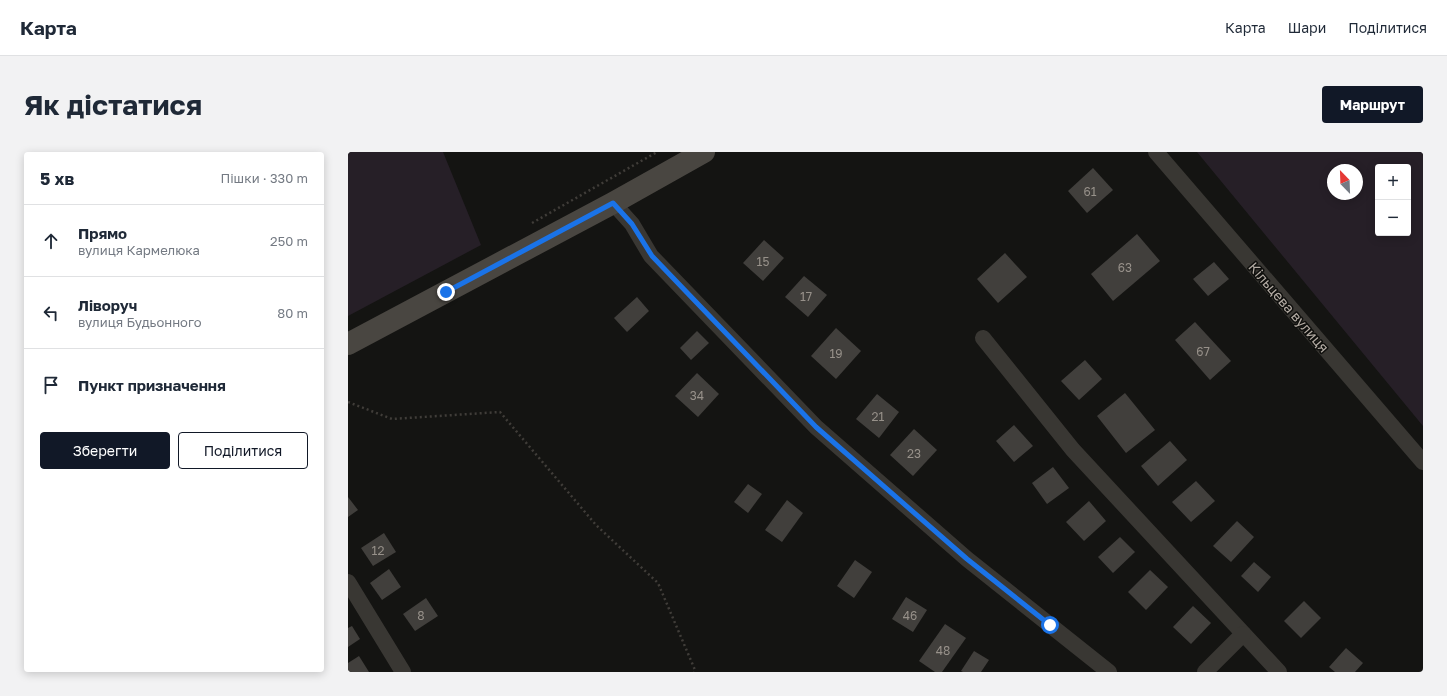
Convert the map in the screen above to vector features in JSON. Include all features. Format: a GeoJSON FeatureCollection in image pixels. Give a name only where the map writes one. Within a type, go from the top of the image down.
{"type":"FeatureCollection","features":[{"type":"Feature","properties":{"kind":"main road"},"geometry":{"type":"LineString","coordinates":[[348,344],[613,203],[704,152]]}},
{"type":"Feature","properties":{"kind":"street","name":"Кільцева вулиця"},"geometry":{"type":"LineString","coordinates":[[1156,152],[1423,462]]}},
{"type":"Feature","properties":{"kind":"street"},"geometry":{"type":"LineString","coordinates":[[613,203],[632,224],[652,256],[816,427],[967,559],[1109,672]]}},
{"type":"Feature","properties":{"kind":"street"},"geometry":{"type":"LineString","coordinates":[[983,338],[1073,450],[1279,672]]}},
{"type":"Feature","properties":{"kind":"street"},"geometry":{"type":"LineString","coordinates":[[348,582],[403,672]]}},
{"type":"Feature","properties":{"kind":"street"},"geometry":{"type":"LineString","coordinates":[[1204,672],[1243,634]]}},
{"type":"Feature","properties":{"kind":"path"},"geometry":{"type":"LineString","coordinates":[[348,402],[392,419],[500,412],[596,525],[658,583],[695,670],[694,672]]}},
{"type":"Feature","properties":{"kind":"shaded area"},"geometry":{"type":"Polygon","coordinates":[[[348,152],[443,152],[481,245],[348,316],[348,152]]]}},
{"type":"Feature","properties":{"kind":"shaded area"},"geometry":{"type":"Polygon","coordinates":[[[1197,152],[1423,152],[1423,426],[1197,152]]]}},
{"type":"Feature","properties":{"kind":"building"},"geometry":{"type":"Polygon","coordinates":[[[1093,168],[1113,190],[1087,213],[1068,191],[1093,168]]]}},
{"type":"Feature","properties":{"kind":"building"},"geometry":{"type":"Polygon","coordinates":[[[1137,234],[1160,261],[1113,301],[1091,274],[1137,234]]]}},
{"type":"Feature","properties":{"kind":"building"},"geometry":{"type":"Polygon","coordinates":[[[764,240],[784,258],[763,281],[743,263],[764,240]]]}},
{"type":"Feature","properties":{"kind":"building"},"geometry":{"type":"Polygon","coordinates":[[[1005,253],[1027,277],[998,303],[977,279],[1005,253]]]}},
{"type":"Feature","properties":{"kind":"building"},"geometry":{"type":"Polygon","coordinates":[[[1214,262],[1229,279],[1208,296],[1193,279],[1214,262]]]}},
{"type":"Feature","properties":{"kind":"building"},"geometry":{"type":"Polygon","coordinates":[[[804,276],[827,295],[808,317],[785,297],[804,276]]]}},
{"type":"Feature","properties":{"kind":"building"},"geometry":{"type":"Polygon","coordinates":[[[637,297],[649,311],[627,332],[614,318],[637,297]]]}},
{"type":"Feature","properties":{"kind":"building"},"geometry":{"type":"Polygon","coordinates":[[[1195,322],[1231,361],[1210,380],[1175,340],[1195,322]]]}},
{"type":"Feature","properties":{"kind":"building"},"geometry":{"type":"Polygon","coordinates":[[[836,328],[861,351],[836,379],[811,356],[836,328]]]}},
{"type":"Feature","properties":{"kind":"building"},"geometry":{"type":"Polygon","coordinates":[[[697,331],[709,343],[691,360],[680,348],[697,331]]]}},
{"type":"Feature","properties":{"kind":"building"},"geometry":{"type":"Polygon","coordinates":[[[1085,360],[1102,379],[1079,400],[1061,381],[1085,360]]]}},
{"type":"Feature","properties":{"kind":"building"},"geometry":{"type":"Polygon","coordinates":[[[697,373],[719,394],[698,417],[675,396],[697,373]]]}},
{"type":"Feature","properties":{"kind":"building"},"geometry":{"type":"Polygon","coordinates":[[[1125,393],[1155,430],[1126,453],[1097,416],[1125,393]]]}},
{"type":"Feature","properties":{"kind":"building"},"geometry":{"type":"Polygon","coordinates":[[[877,394],[899,412],[879,438],[856,419],[877,394]]]}},
{"type":"Feature","properties":{"kind":"building"},"geometry":{"type":"Polygon","coordinates":[[[1014,425],[1033,446],[1014,462],[996,441],[1014,425]]]}},
{"type":"Feature","properties":{"kind":"building"},"geometry":{"type":"Polygon","coordinates":[[[914,429],[937,450],[913,476],[890,455],[914,429]]]}},
{"type":"Feature","properties":{"kind":"building"},"geometry":{"type":"Polygon","coordinates":[[[1170,441],[1187,460],[1158,486],[1141,466],[1170,441]]]}},
{"type":"Feature","properties":{"kind":"building"},"geometry":{"type":"Polygon","coordinates":[[[1053,467],[1069,488],[1047,504],[1032,483],[1053,467]]]}},
{"type":"Feature","properties":{"kind":"building"},"geometry":{"type":"Polygon","coordinates":[[[1196,481],[1215,501],[1191,522],[1172,502],[1196,481]]]}},
{"type":"Feature","properties":{"kind":"building"},"geometry":{"type":"Polygon","coordinates":[[[748,484],[762,494],[748,513],[734,502],[748,484]]]}},
{"type":"Feature","properties":{"kind":"building"},"geometry":{"type":"Polygon","coordinates":[[[348,497],[358,510],[348,517],[348,497]]]}},
{"type":"Feature","properties":{"kind":"building"},"geometry":{"type":"Polygon","coordinates":[[[787,500],[803,513],[782,542],[765,530],[787,500]]]}},
{"type":"Feature","properties":{"kind":"building"},"geometry":{"type":"Polygon","coordinates":[[[1089,501],[1106,521],[1084,541],[1066,522],[1089,501]]]}},
{"type":"Feature","properties":{"kind":"building"},"geometry":{"type":"Polygon","coordinates":[[[1237,521],[1254,537],[1231,562],[1213,546],[1237,521]]]}},
{"type":"Feature","properties":{"kind":"building"},"geometry":{"type":"Polygon","coordinates":[[[384,533],[396,552],[373,566],[361,548],[384,533]]]}},
{"type":"Feature","properties":{"kind":"building"},"geometry":{"type":"Polygon","coordinates":[[[1120,537],[1135,552],[1113,573],[1098,557],[1120,537]]]}},
{"type":"Feature","properties":{"kind":"building"},"geometry":{"type":"Polygon","coordinates":[[[855,560],[872,572],[854,598],[837,586],[855,560]]]}},
{"type":"Feature","properties":{"kind":"building"},"geometry":{"type":"Polygon","coordinates":[[[1254,562],[1271,577],[1258,592],[1241,576],[1254,562]]]}},
{"type":"Feature","properties":{"kind":"building"},"geometry":{"type":"Polygon","coordinates":[[[389,569],[401,587],[382,600],[370,583],[389,569]]]}},
{"type":"Feature","properties":{"kind":"building"},"geometry":{"type":"Polygon","coordinates":[[[1150,570],[1168,587],[1146,610],[1128,592],[1150,570]]]}},
{"type":"Feature","properties":{"kind":"building"},"geometry":{"type":"Polygon","coordinates":[[[906,597],[927,610],[913,632],[892,619],[906,597]]]}},
{"type":"Feature","properties":{"kind":"building"},"geometry":{"type":"Polygon","coordinates":[[[426,598],[438,616],[415,631],[403,614],[426,598]]]}},
{"type":"Feature","properties":{"kind":"building"},"geometry":{"type":"Polygon","coordinates":[[[1304,601],[1321,618],[1301,638],[1284,621],[1304,601]]]}},
{"type":"Feature","properties":{"kind":"building"},"geometry":{"type":"Polygon","coordinates":[[[1193,606],[1211,623],[1191,644],[1173,627],[1193,606]]]}},
{"type":"Feature","properties":{"kind":"building"},"geometry":{"type":"Polygon","coordinates":[[[945,624],[966,638],[942,672],[935,672],[919,661],[945,624]]]}},
{"type":"Feature","properties":{"kind":"building"},"geometry":{"type":"Polygon","coordinates":[[[352,626],[360,639],[348,647],[348,628],[352,626]]]}},
{"type":"Feature","properties":{"kind":"building"},"geometry":{"type":"Polygon","coordinates":[[[1346,648],[1363,663],[1355,672],[1335,672],[1329,667],[1346,648]]]}},
{"type":"Feature","properties":{"kind":"building"},"geometry":{"type":"Polygon","coordinates":[[[974,651],[989,660],[981,672],[961,671],[974,651]]]}},
{"type":"Feature","properties":{"kind":"building"},"geometry":{"type":"Polygon","coordinates":[[[359,656],[369,672],[348,672],[348,663],[359,656]]]}},
{"type":"Feature","properties":{"kind":"route"},"geometry":{"type":"LineString","coordinates":[[446,292],[613,203],[632,224],[652,256],[816,427],[967,559],[1050,625]]}}]}
